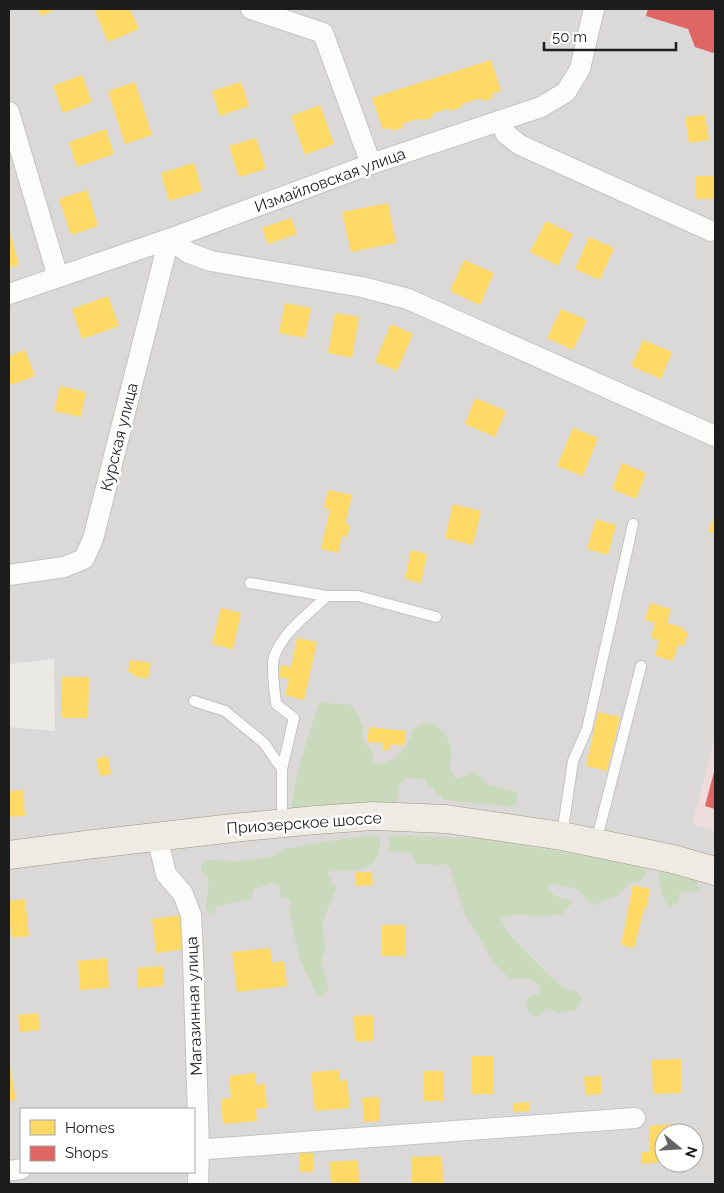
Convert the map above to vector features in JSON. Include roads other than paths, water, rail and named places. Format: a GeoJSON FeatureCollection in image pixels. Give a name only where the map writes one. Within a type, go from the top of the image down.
{"type":"FeatureCollection","features":[{"type":"Feature","properties":{"kind":"main road","name":"Приозерское шоссе"},"geometry":{"type":"LineString","coordinates":[[9,855],[86,844],[284,822],[373,816],[446,820],[562,836],[674,859],[715,871]]}},
{"type":"Feature","properties":{"kind":"street"},"geometry":{"type":"LineString","coordinates":[[251,9],[323,33],[371,164]]}},
{"type":"Feature","properties":{"kind":"street","name":"Измайловская улица"},"geometry":{"type":"LineString","coordinates":[[9,294],[169,239],[371,164],[541,106],[566,92],[580,69],[594,9]]}},
{"type":"Feature","properties":{"kind":"street"},"geometry":{"type":"LineString","coordinates":[[9,112],[58,277]]}},
{"type":"Feature","properties":{"kind":"street"},"geometry":{"type":"LineString","coordinates":[[500,121],[506,134],[520,145],[711,231]]}},
{"type":"Feature","properties":{"kind":"street"},"geometry":{"type":"LineString","coordinates":[[169,239],[188,253],[211,261],[362,287],[408,299],[715,436]]}},
{"type":"Feature","properties":{"kind":"street","name":"Курская улица"},"geometry":{"type":"LineString","coordinates":[[9,574],[64,567],[84,559],[93,539],[169,239]]}},
{"type":"Feature","properties":{"kind":"street","name":"Магазинная улица"},"geometry":{"type":"LineString","coordinates":[[157,836],[166,874],[183,894],[191,915],[194,956],[198,1184]]}},
{"type":"Feature","properties":{"kind":"street"},"geometry":{"type":"LineString","coordinates":[[196,1150],[635,1118]]}},
{"type":"Feature","properties":{"kind":"lane"},"geometry":{"type":"LineString","coordinates":[[562,836],[573,761],[586,729],[633,524]]}},
{"type":"Feature","properties":{"kind":"lane"},"geometry":{"type":"LineString","coordinates":[[250,583],[327,596],[358,596],[436,617]]}},
{"type":"Feature","properties":{"kind":"lane"},"geometry":{"type":"LineString","coordinates":[[284,822],[282,769],[294,718],[276,704],[274,658],[286,635],[327,596]]}},
{"type":"Feature","properties":{"kind":"lane"},"geometry":{"type":"LineString","coordinates":[[596,843],[641,666]]}},
{"type":"Feature","properties":{"kind":"lane"},"geometry":{"type":"LineString","coordinates":[[194,701],[225,711],[264,743],[282,769]]}}]}
